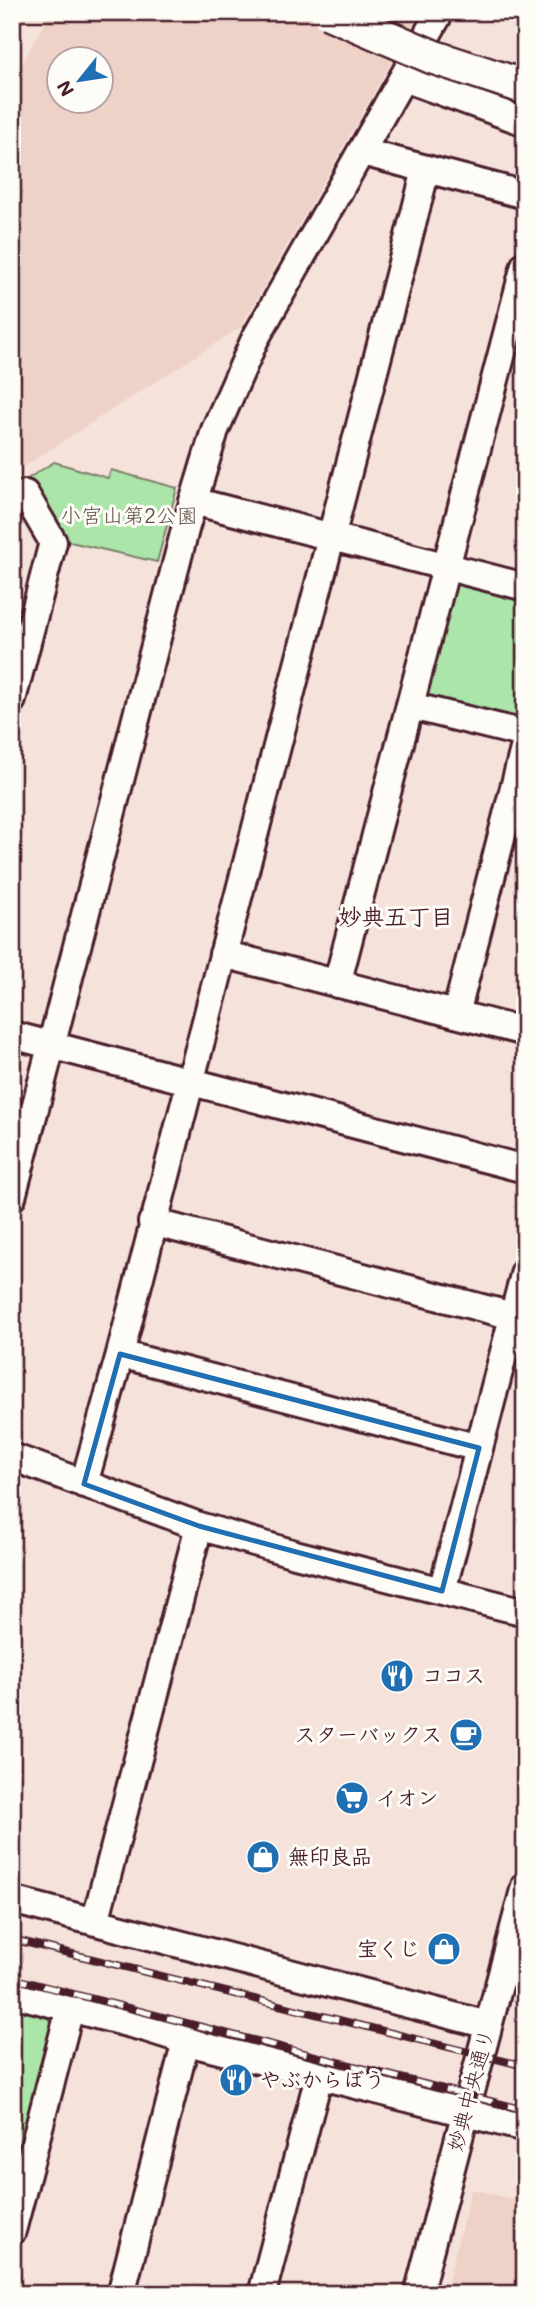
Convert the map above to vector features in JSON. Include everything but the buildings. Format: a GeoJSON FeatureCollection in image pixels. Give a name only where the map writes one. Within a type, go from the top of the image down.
{"type":"FeatureCollection","features":[{"type":"Feature","properties":{"kind":"main road"},"geometry":{"type":"LineString","coordinates":[[328,12],[433,57],[525,87]]}},
{"type":"Feature","properties":{"kind":"street"},"geometry":{"type":"LineString","coordinates":[[12,1197],[193,501],[215,429],[255,340],[440,12]]}},
{"type":"Feature","properties":{"kind":"street"},"geometry":{"type":"LineString","coordinates":[[404,78],[525,121]]}},
{"type":"Feature","properties":{"kind":"street"},"geometry":{"type":"LineString","coordinates":[[362,152],[525,195]]}},
{"type":"Feature","properties":{"kind":"street"},"geometry":{"type":"LineString","coordinates":[[84,1484],[426,170]]}},
{"type":"Feature","properties":{"kind":"street"},"geometry":{"type":"LineString","coordinates":[[337,984],[525,265]]}},
{"type":"Feature","properties":{"kind":"street"},"geometry":{"type":"LineString","coordinates":[[12,501],[24,494],[53,541],[12,700]]}},
{"type":"Feature","properties":{"kind":"street"},"geometry":{"type":"LineString","coordinates":[[193,501],[525,587]]}},
{"type":"Feature","properties":{"kind":"street"},"geometry":{"type":"LineString","coordinates":[[411,706],[525,734]]}},
{"type":"Feature","properties":{"kind":"street"},"geometry":{"type":"LineString","coordinates":[[456,1014],[525,745]]}},
{"type":"Feature","properties":{"kind":"street"},"geometry":{"type":"LineString","coordinates":[[223,954],[525,1032]]}},
{"type":"Feature","properties":{"kind":"street"},"geometry":{"type":"LineString","coordinates":[[12,1035],[525,1169]]}},
{"type":"Feature","properties":{"kind":"street"},"geometry":{"type":"LineString","coordinates":[[152,1222],[513,1316]]}},
{"type":"Feature","properties":{"kind":"street"},"geometry":{"type":"LineString","coordinates":[[442,1591],[525,1271]]}},
{"type":"Feature","properties":{"kind":"street"},"geometry":{"type":"LineString","coordinates":[[120,1354],[479,1448]]}},
{"type":"Feature","properties":{"kind":"street"},"geometry":{"type":"LineString","coordinates":[[12,1457],[199,1526],[295,1554],[525,1612]]}},
{"type":"Feature","properties":{"kind":"street"},"geometry":{"type":"LineString","coordinates":[[96,1922],[199,1526]]}},
{"type":"Feature","properties":{"kind":"street","name":"妙典中央通り"},"geometry":{"type":"LineString","coordinates":[[418,2294],[525,1886]]}},
{"type":"Feature","properties":{"kind":"street"},"geometry":{"type":"LineString","coordinates":[[12,1900],[488,2025]]}},
{"type":"Feature","properties":{"kind":"street"},"geometry":{"type":"LineString","coordinates":[[12,1993],[525,2129]]}},
{"type":"Feature","properties":{"kind":"street"},"geometry":{"type":"LineString","coordinates":[[12,2231],[70,2009]]}},
{"type":"Feature","properties":{"kind":"street"},"geometry":{"type":"LineString","coordinates":[[121,2294],[187,2041]]}},
{"type":"Feature","properties":{"kind":"street"},"geometry":{"type":"LineString","coordinates":[[262,2294],[319,2076]]}},
{"type":"Feature","properties":{"kind":"highlighted area"},"geometry":{"type":"Polygon","coordinates":[[[120,1354],[479,1448],[442,1591],[199,1526],[84,1484],[120,1354]]]}},
{"type":"Feature","properties":{"kind":"shaded area"},"geometry":{"type":"Polygon","coordinates":[[[51,12],[420,12],[241,327],[12,474],[12,80],[51,12]]]}},
{"type":"Feature","properties":{"kind":"shaded area"},"geometry":{"type":"Polygon","coordinates":[[[471,2189],[525,2202],[525,2294],[445,2294],[471,2189]]]}},
{"type":"Feature","properties":{"kind":"green space","name":"小宮山第2公園"},"geometry":{"type":"Polygon","coordinates":[[[54,462],[108,478],[111,470],[177,488],[157,562],[62,540],[27,479],[54,462]]]}},
{"type":"Feature","properties":{"kind":"green space"},"geometry":{"type":"Polygon","coordinates":[[[459,578],[525,595],[525,727],[426,702],[421,693],[451,583],[459,578]]]}},
{"type":"Feature","properties":{"kind":"green space"},"geometry":{"type":"Polygon","coordinates":[[[12,2007],[48,2018],[55,2028],[21,2158],[12,2156],[12,2007]]]}},
{"type":"Feature","properties":{"kind":"railway"},"geometry":{"type":"LineString","coordinates":[[12,1939],[525,2066]]}},
{"type":"Feature","properties":{"kind":"railway"},"geometry":{"type":"LineString","coordinates":[[12,1978],[525,2110]]}},
{"type":"Feature","properties":{"kind":"place","name":"ココス"},"geometry":{"type":"Point","coordinates":[397,1676]}},
{"type":"Feature","properties":{"kind":"place","name":"スターバックス"},"geometry":{"type":"Point","coordinates":[466,1735]}},
{"type":"Feature","properties":{"kind":"place","name":"イオン"},"geometry":{"type":"Point","coordinates":[352,1798]}},
{"type":"Feature","properties":{"kind":"place","name":"無印良品"},"geometry":{"type":"Point","coordinates":[263,1857]}},
{"type":"Feature","properties":{"kind":"place","name":"宝くじ"},"geometry":{"type":"Point","coordinates":[444,1949]}},
{"type":"Feature","properties":{"kind":"place","name":"やぶからぼう"},"geometry":{"type":"Point","coordinates":[236,2080]}},
{"type":"Feature","properties":{"kind":"district","name":"妙典五丁目"},"geometry":{"type":"Point","coordinates":[396,917]}}]}
